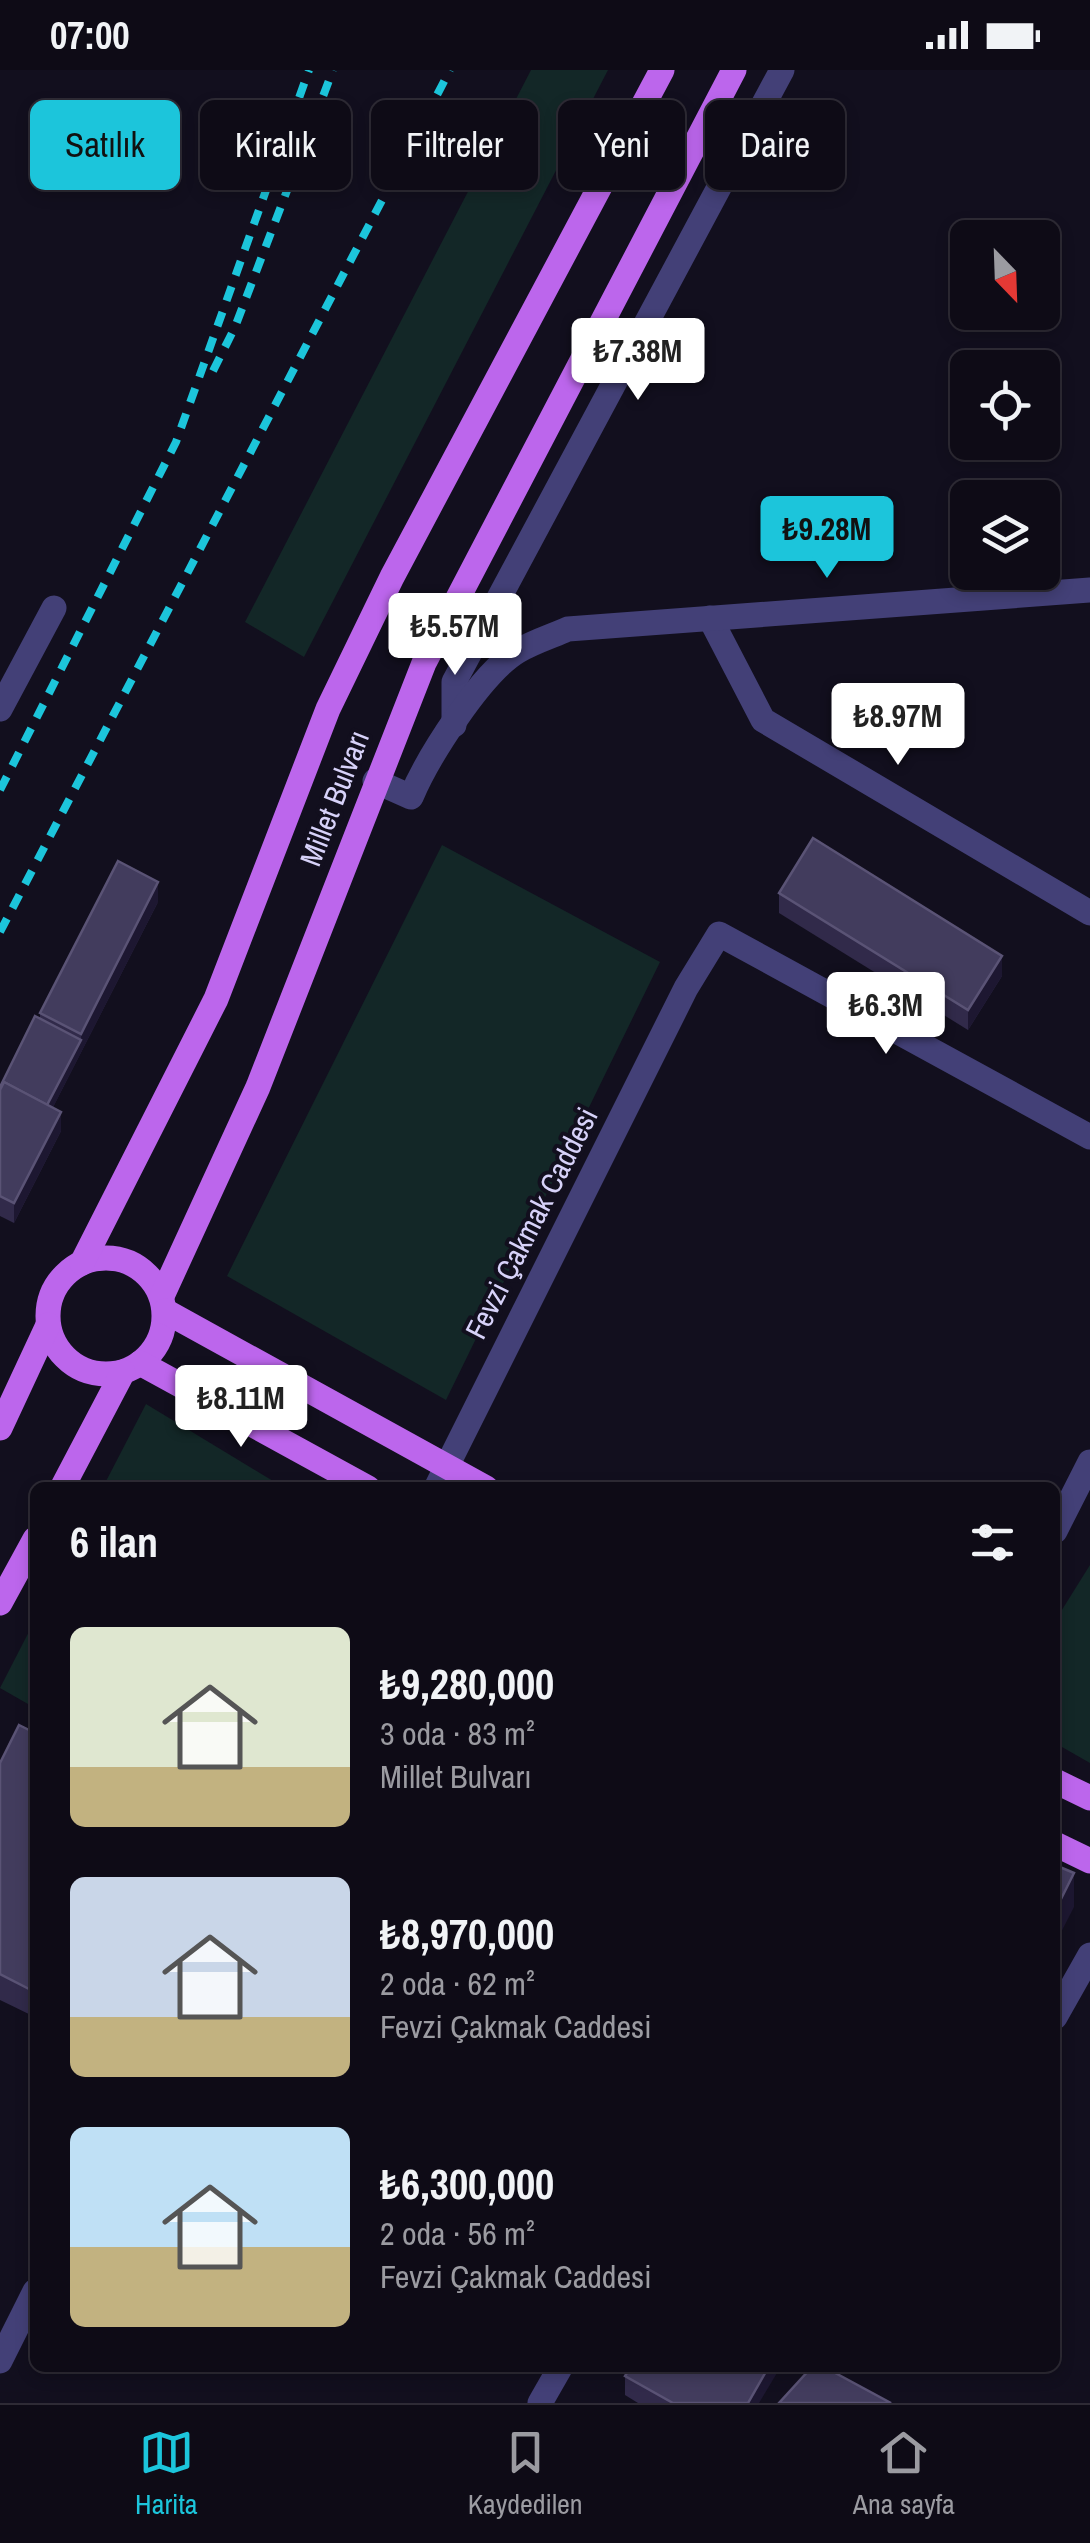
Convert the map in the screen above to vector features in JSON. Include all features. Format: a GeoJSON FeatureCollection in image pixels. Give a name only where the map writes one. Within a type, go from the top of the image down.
{"type":"FeatureCollection","features":[{"type":"Feature","properties":{"kind":"main road","name":"Millet Bulvarı"},"geometry":{"type":"LineString","coordinates":[[0,1428],[48,1325],[54,1288],[82,1263],[216,999],[328,709],[392,577],[662,70]]}},
{"type":"Feature","properties":{"kind":"main road","name":"Millet Bulvarı"},"geometry":{"type":"LineString","coordinates":[[65,1482],[131,1367],[154,1349],[163,1304],[258,1087],[424,662],[734,70]]}},
{"type":"Feature","properties":{"kind":"main road"},"geometry":{"type":"LineString","coordinates":[[82,1263],[100,1257],[136,1265],[151,1277],[163,1304],[440,1476]]}},
{"type":"Feature","properties":{"kind":"main road"},"geometry":{"type":"LineString","coordinates":[[48,1325],[66,1358],[83,1370],[131,1367],[356,1482]]}},
{"type":"Feature","properties":{"kind":"main road"},"geometry":{"type":"LineString","coordinates":[[0,1604],[30,1547]]}},
{"type":"Feature","properties":{"kind":"main road"},"geometry":{"type":"LineString","coordinates":[[1060,1783],[1090,1798]]}},
{"type":"Feature","properties":{"kind":"main road"},"geometry":{"type":"LineString","coordinates":[[1060,1847],[1090,1862]]}},
{"type":"Feature","properties":{"kind":"street"},"geometry":{"type":"LineString","coordinates":[[454,724],[454,682],[782,70]]}},
{"type":"Feature","properties":{"kind":"street"},"geometry":{"type":"LineString","coordinates":[[375,781],[411,796],[426,761],[515,652],[568,628],[1090,590]]}},
{"type":"Feature","properties":{"kind":"street"},"geometry":{"type":"LineString","coordinates":[[0,709],[54,608]]}},
{"type":"Feature","properties":{"kind":"street"},"geometry":{"type":"LineString","coordinates":[[710,618],[763,720],[1090,913]]}},
{"type":"Feature","properties":{"kind":"street","name":"Fevzi Çakmak Caddesi"},"geometry":{"type":"LineString","coordinates":[[440,1476],[686,988],[719,934],[1090,1137]]}},
{"type":"Feature","properties":{"kind":"street"},"geometry":{"type":"LineString","coordinates":[[1060,1521],[1090,1462]]}},
{"type":"Feature","properties":{"kind":"street"},"geometry":{"type":"LineString","coordinates":[[1060,2009],[1090,1956]]}},
{"type":"Feature","properties":{"kind":"street"},"geometry":{"type":"LineString","coordinates":[[0,2360],[30,2301]]}},
{"type":"Feature","properties":{"kind":"street"},"geometry":{"type":"LineString","coordinates":[[540,2403],[558,2372]]}},
{"type":"Feature","properties":{"kind":"green space"},"geometry":{"type":"Polygon","coordinates":[[[531,70],[608,70],[592,100],[558,100],[558,167],[304,657],[245,622],[469,190],[538,190],[538,100],[515,100],[531,70]]]}},
{"type":"Feature","properties":{"kind":"green space"},"geometry":{"type":"Polygon","coordinates":[[[442,845],[660,962],[446,1400],[227,1276],[442,845]]]}},
{"type":"Feature","properties":{"kind":"green space"},"geometry":{"type":"Polygon","coordinates":[[[146,1404],[275,1482],[106,1482],[146,1404]]]}},
{"type":"Feature","properties":{"kind":"green space"},"geometry":{"type":"Polygon","coordinates":[[[1090,1565],[1090,1763],[1060,1746],[1060,1613],[1090,1565]]]}},
{"type":"Feature","properties":{"kind":"green space"},"geometry":{"type":"Polygon","coordinates":[[[30,1630],[30,1705],[0,1688],[30,1630]]]}},
{"type":"Feature","properties":{"kind":"building"},"geometry":{"type":"Polygon","coordinates":[[[813,838],[1002,956],[968,1010],[779,893],[813,838]]]}},
{"type":"Feature","properties":{"kind":"building"},"geometry":{"type":"Polygon","coordinates":[[[118,861],[158,882],[81,1034],[40,1013],[118,861]]]}},
{"type":"Feature","properties":{"kind":"building"},"geometry":{"type":"Polygon","coordinates":[[[35,1016],[81,1040],[47,1105],[4,1082],[0,1087],[35,1016]]]}},
{"type":"Feature","properties":{"kind":"building"},"geometry":{"type":"Polygon","coordinates":[[[4,1082],[61,1112],[14,1203],[0,1196],[0,1090],[4,1082]]]}},
{"type":"Feature","properties":{"kind":"building"},"geometry":{"type":"Polygon","coordinates":[[[19,1725],[30,1730],[30,1989],[0,1974],[0,1763],[19,1725]]]}},
{"type":"Feature","properties":{"kind":"building"},"geometry":{"type":"Polygon","coordinates":[[[1060,1867],[1074,1873],[1060,1901],[1060,1867]]]}},
{"type":"Feature","properties":{"kind":"building"},"geometry":{"type":"Polygon","coordinates":[[[628,2372],[766,2372],[748,2403],[673,2403],[625,2376],[628,2372]]]}},
{"type":"Feature","properties":{"kind":"building"},"geometry":{"type":"Polygon","coordinates":[[[807,2372],[833,2372],[891,2403],[779,2403],[807,2372]]]}},
{"type":"Feature","properties":{"kind":"railway"},"geometry":{"type":"LineString","coordinates":[[0,790],[176,442],[309,70]]}},
{"type":"Feature","properties":{"kind":"railway"},"geometry":{"type":"LineString","coordinates":[[213,371],[235,327],[333,70]]}},
{"type":"Feature","properties":{"kind":"railway"},"geometry":{"type":"LineString","coordinates":[[0,932],[450,70]]}}]}
